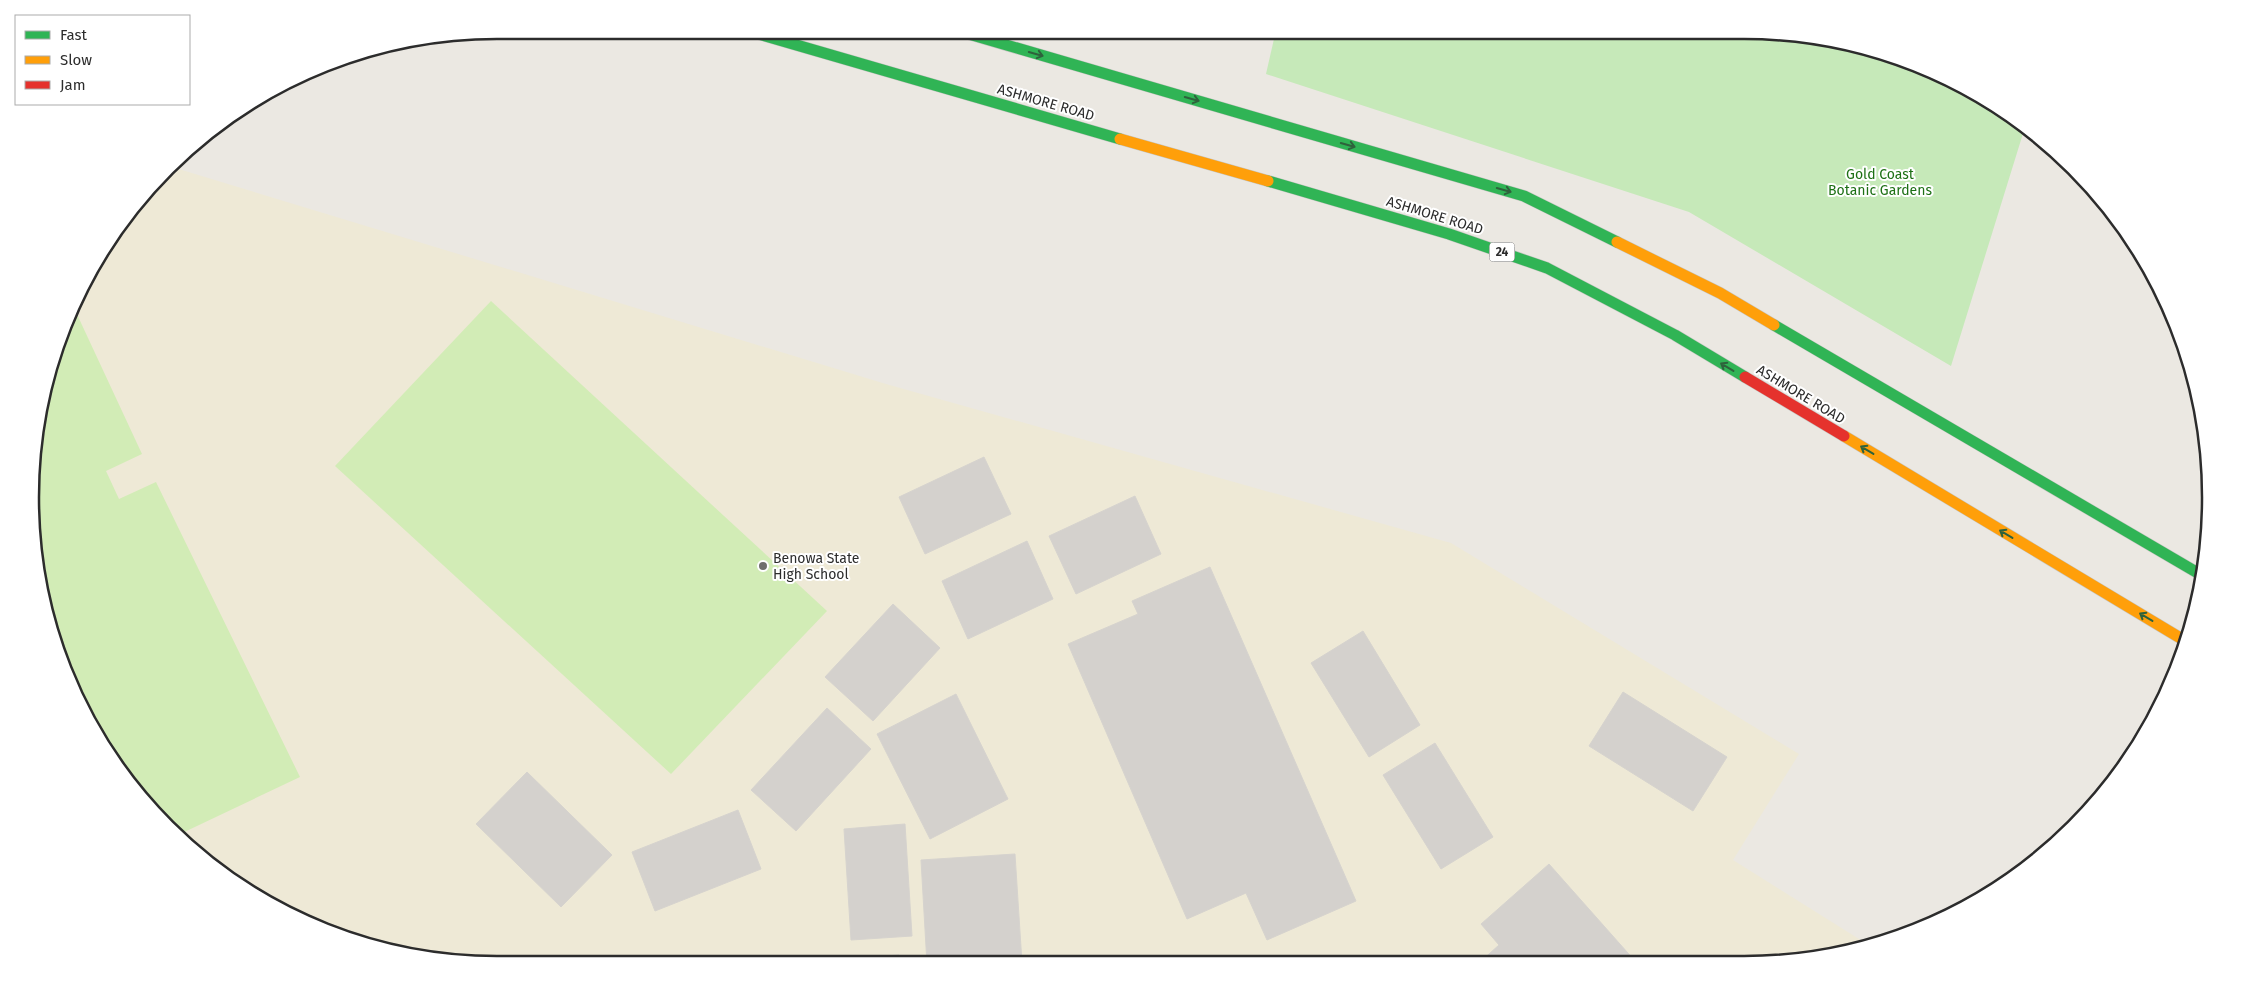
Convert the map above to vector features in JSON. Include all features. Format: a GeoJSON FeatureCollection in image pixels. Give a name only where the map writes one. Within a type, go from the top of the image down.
{"type":"FeatureCollection","features":[{"type":"Feature","properties":{"kind":"main road","name":"ASHMORE ROAD"},"geometry":{"type":"LineString","coordinates":[[776,39],[1450,234],[1547,268],[1674,336],[2180,637]]}},
{"type":"Feature","properties":{"kind":"main road"},"geometry":{"type":"LineString","coordinates":[[986,39],[1524,196],[1720,293],[2196,572]]}},
{"type":"Feature","properties":{"kind":"shaded area","name":"Benowa State High School"},"geometry":{"type":"Polygon","coordinates":[[[178,169],[886,384],[1451,543],[1799,754],[1733,860],[1862,941],[1803,952],[1744,956],[467,955],[438,952],[379,941],[322,921],[268,895],[218,861],[195,842],[173,822],[140,785],[45,428],[54,379],[63,350],[86,295],[100,268],[134,218],[178,169]]]}},
{"type":"Feature","properties":{"kind":"green space","name":"Gold Coast Botanic Gardens"},"geometry":{"type":"Polygon","coordinates":[[[1274,39],[1774,40],[1833,48],[1891,63],[1946,86],[1973,100],[2023,134],[1951,366],[1689,212],[1266,74],[1274,39]]]}},
{"type":"Feature","properties":{"kind":"green space"},"geometry":{"type":"Polygon","coordinates":[[[491,301],[827,611],[671,774],[335,466],[491,301]]]}},
{"type":"Feature","properties":{"kind":"green space"},"geometry":{"type":"Polygon","coordinates":[[[77,315],[142,454],[106,471],[119,499],[156,482],[300,777],[184,832],[134,777],[100,727],[86,700],[63,645],[54,616],[43,557],[39,498],[43,438],[54,379],[77,315]]]}},
{"type":"Feature","properties":{"kind":"building"},"geometry":{"type":"Polygon","coordinates":[[[984,457],[1011,514],[925,554],[899,497],[984,457]]]}},
{"type":"Feature","properties":{"kind":"building"},"geometry":{"type":"Polygon","coordinates":[[[1135,496],[1161,554],[1076,594],[1049,536],[1135,496]]]}},
{"type":"Feature","properties":{"kind":"building"},"geometry":{"type":"Polygon","coordinates":[[[1027,541],[1053,599],[968,639],[942,581],[1027,541]]]}},
{"type":"Feature","properties":{"kind":"building"},"geometry":{"type":"Polygon","coordinates":[[[1210,567],[1356,901],[1267,940],[1246,893],[1187,919],[1068,644],[1138,614],[1132,601],[1210,567]]]}},
{"type":"Feature","properties":{"kind":"building"},"geometry":{"type":"Polygon","coordinates":[[[893,604],[940,648],[873,721],[825,677],[893,604]]]}},
{"type":"Feature","properties":{"kind":"building"},"geometry":{"type":"Polygon","coordinates":[[[1363,631],[1420,725],[1369,757],[1311,663],[1363,631]]]}},
{"type":"Feature","properties":{"kind":"building"},"geometry":{"type":"Polygon","coordinates":[[[1623,692],[1727,757],[1693,811],[1589,746],[1623,692]]]}},
{"type":"Feature","properties":{"kind":"building"},"geometry":{"type":"Polygon","coordinates":[[[956,694],[1008,799],[930,839],[877,734],[956,694]]]}},
{"type":"Feature","properties":{"kind":"building"},"geometry":{"type":"Polygon","coordinates":[[[827,708],[871,749],[796,831],[751,790],[827,708]]]}},
{"type":"Feature","properties":{"kind":"building"},"geometry":{"type":"Polygon","coordinates":[[[1435,743],[1493,837],[1441,869],[1383,775],[1435,743]]]}},
{"type":"Feature","properties":{"kind":"building"},"geometry":{"type":"Polygon","coordinates":[[[527,772],[612,855],[561,907],[476,824],[527,772]]]}},
{"type":"Feature","properties":{"kind":"building"},"geometry":{"type":"Polygon","coordinates":[[[738,810],[761,869],[655,911],[632,852],[738,810]]]}},
{"type":"Feature","properties":{"kind":"building"},"geometry":{"type":"Polygon","coordinates":[[[905,824],[912,936],[851,940],[844,829],[905,824]]]}},
{"type":"Feature","properties":{"kind":"building"},"geometry":{"type":"Polygon","coordinates":[[[1015,854],[1022,956],[927,956],[921,860],[1015,854]]]}},
{"type":"Feature","properties":{"kind":"building"},"geometry":{"type":"Polygon","coordinates":[[[1549,864],[1631,956],[1487,956],[1499,945],[1481,924],[1549,864]]]}},
{"type":"Feature","properties":{"kind":"traffic: fast"},"geometry":{"type":"LineString","coordinates":[[776,39],[1120,139]]}},
{"type":"Feature","properties":{"kind":"traffic: fast"},"geometry":{"type":"LineString","coordinates":[[986,39],[1524,196],[1617,242]]}},
{"type":"Feature","properties":{"kind":"traffic: fast"},"geometry":{"type":"LineString","coordinates":[[1268,181],[1449,234],[1547,268],[1675,335],[1745,377]]}},
{"type":"Feature","properties":{"kind":"traffic: fast"},"geometry":{"type":"LineString","coordinates":[[1774,325],[2196,572]]}},
{"type":"Feature","properties":{"kind":"traffic: slow"},"geometry":{"type":"LineString","coordinates":[[1120,139],[1268,181]]}},
{"type":"Feature","properties":{"kind":"traffic: slow"},"geometry":{"type":"LineString","coordinates":[[1617,242],[1720,293],[1774,325]]}},
{"type":"Feature","properties":{"kind":"traffic: slow"},"geometry":{"type":"LineString","coordinates":[[1844,436],[2180,638]]}},
{"type":"Feature","properties":{"kind":"traffic: jam"},"geometry":{"type":"LineString","coordinates":[[1745,377],[1844,436]]}},
{"type":"Feature","properties":{"kind":"place","name":"Benowa State High School"},"geometry":{"type":"Point","coordinates":[763,566]}}]}
